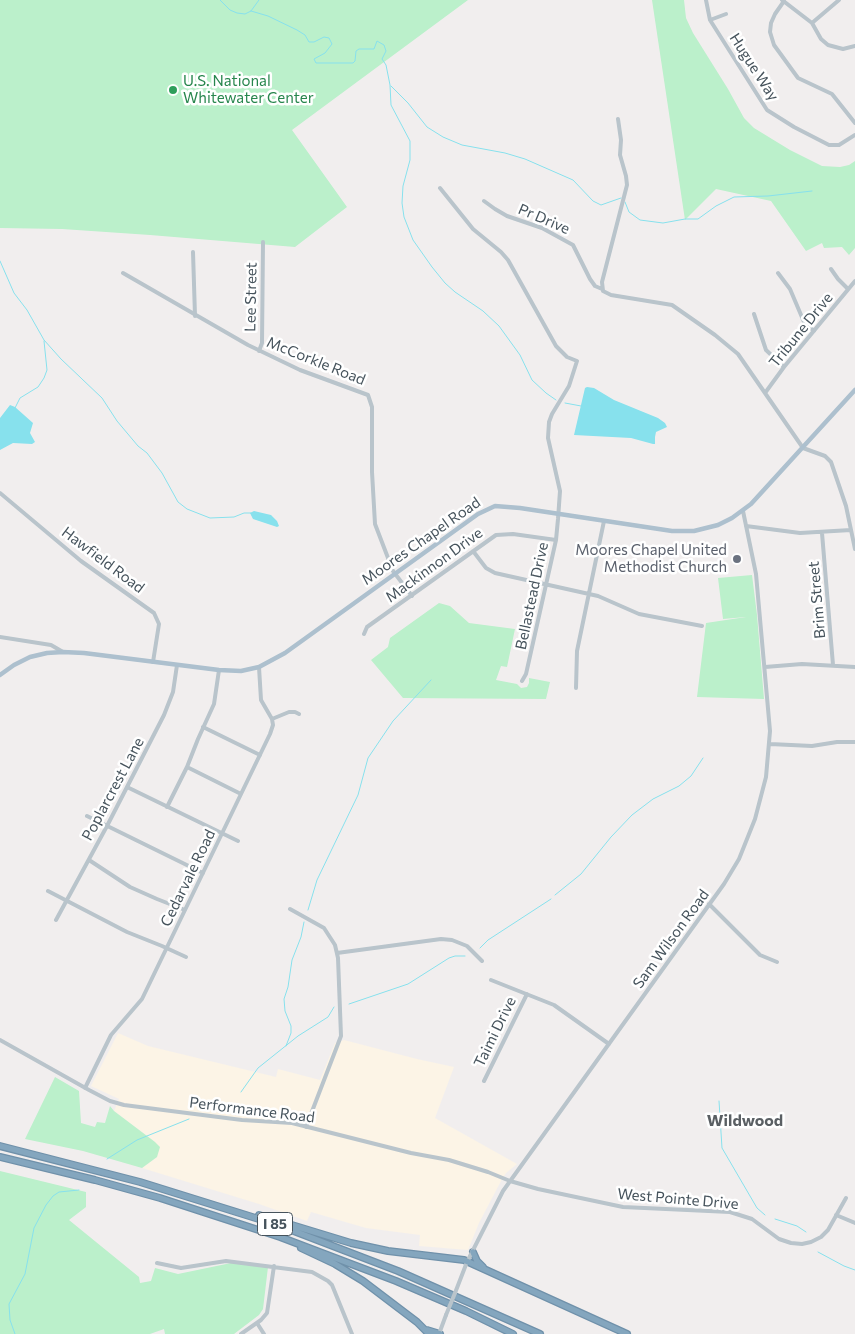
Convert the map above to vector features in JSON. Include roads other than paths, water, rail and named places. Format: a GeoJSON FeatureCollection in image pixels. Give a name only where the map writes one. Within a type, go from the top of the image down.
{"type":"FeatureCollection","features":[{"type":"Feature","properties":{"kind":"highway","name":"I 85"},"geometry":{"type":"LineString","coordinates":[[0,1146],[89,1167],[228,1208],[398,1271],[540,1334]]}},
{"type":"Feature","properties":{"kind":"highway","name":"I 85"},"geometry":{"type":"LineString","coordinates":[[0,1156],[160,1198],[280,1237],[396,1281],[466,1311],[513,1334]]}},
{"type":"Feature","properties":{"kind":"highway"},"geometry":{"type":"LineString","coordinates":[[228,1208],[270,1218],[352,1243],[388,1251],[454,1258],[467,1262],[627,1334]]}},
{"type":"Feature","properties":{"kind":"highway"},"geometry":{"type":"LineString","coordinates":[[280,1237],[353,1274],[427,1331],[440,1334]]}},
{"type":"Feature","properties":{"kind":"highway"},"geometry":{"type":"LineString","coordinates":[[472,1252],[479,1264],[491,1272]]}},
{"type":"Feature","properties":{"kind":"main road","name":"Moores Chapel Road"},"geometry":{"type":"LineString","coordinates":[[0,675],[14,665],[30,658],[47,653],[63,652],[219,670],[241,671],[259,668],[285,653],[478,514],[491,507],[504,506],[672,531],[694,531],[718,525],[742,511],[765,489],[855,390]]}},
{"type":"Feature","properties":{"kind":"street","name":"Hugue Way"},"geometry":{"type":"LineString","coordinates":[[706,0],[710,20],[767,110],[794,127],[829,145],[839,145],[855,135]]}},
{"type":"Feature","properties":{"kind":"street"},"geometry":{"type":"LineString","coordinates":[[812,23],[839,0]]}},
{"type":"Feature","properties":{"kind":"street"},"geometry":{"type":"LineString","coordinates":[[855,46],[843,50],[833,48],[821,39],[812,23],[783,1],[774,14],[770,32],[774,45],[798,78],[832,94],[855,123]]}},
{"type":"Feature","properties":{"kind":"street"},"geometry":{"type":"LineString","coordinates":[[710,20],[726,14]]}},
{"type":"Feature","properties":{"kind":"street"},"geometry":{"type":"LineString","coordinates":[[618,119],[621,140],[620,156],[627,185],[602,282],[602,289],[611,295],[672,304],[730,346],[738,354],[803,448],[825,456],[831,462],[846,506],[855,549]]}},
{"type":"Feature","properties":{"kind":"street","name":"Bellastead Drive"},"geometry":{"type":"LineString","coordinates":[[440,188],[472,229],[508,260],[556,346],[567,357],[577,361],[569,386],[552,414],[548,430],[559,482],[559,514],[556,540],[526,674],[522,681]]}},
{"type":"Feature","properties":{"kind":"street","name":"Pr Drive"},"geometry":{"type":"LineString","coordinates":[[484,201],[507,216],[542,228],[573,245],[590,279],[595,286],[602,289]]}},
{"type":"Feature","properties":{"kind":"street","name":"Lee Street"},"geometry":{"type":"LineString","coordinates":[[259,350],[262,337],[263,242]]}},
{"type":"Feature","properties":{"kind":"street"},"geometry":{"type":"LineString","coordinates":[[193,252],[195,316]]}},
{"type":"Feature","properties":{"kind":"street"},"geometry":{"type":"LineString","coordinates":[[831,269],[848,289]]}},
{"type":"Feature","properties":{"kind":"street","name":"McCorkle Road"},"geometry":{"type":"LineString","coordinates":[[123,273],[195,316],[259,350],[318,378],[362,392],[370,398],[372,407],[374,518],[381,543],[395,574],[412,596]]}},
{"type":"Feature","properties":{"kind":"street"},"geometry":{"type":"LineString","coordinates":[[778,273],[790,289],[804,322],[814,331]]}},
{"type":"Feature","properties":{"kind":"street","name":"Tribune Drive"},"geometry":{"type":"LineString","coordinates":[[765,393],[855,281]]}},
{"type":"Feature","properties":{"kind":"street"},"geometry":{"type":"LineString","coordinates":[[754,314],[766,350],[784,367]]}},
{"type":"Feature","properties":{"kind":"street","name":"Hawfield Road"},"geometry":{"type":"LineString","coordinates":[[0,492],[81,560],[154,613],[159,624],[153,662]]}},
{"type":"Feature","properties":{"kind":"street","name":"Sam Wilson Road"},"geometry":{"type":"LineString","coordinates":[[440,1334],[467,1262],[510,1181],[710,904],[731,872],[748,838],[764,787],[770,744],[770,711],[756,574],[742,511]]}},
{"type":"Feature","properties":{"kind":"street"},"geometry":{"type":"LineString","coordinates":[[576,688],[577,651],[604,521]]}},
{"type":"Feature","properties":{"kind":"street"},"geometry":{"type":"LineString","coordinates":[[746,526],[791,533],[822,533],[851,530]]}},
{"type":"Feature","properties":{"kind":"street","name":"Mackinnon Drive"},"geometry":{"type":"LineString","coordinates":[[364,634],[367,627],[500,533],[556,540]]}},
{"type":"Feature","properties":{"kind":"street","name":"Brim Street"},"geometry":{"type":"LineString","coordinates":[[822,533],[833,665]]}},
{"type":"Feature","properties":{"kind":"street"},"geometry":{"type":"LineString","coordinates":[[473,551],[483,565],[492,572],[602,597],[639,614],[702,626]]}},
{"type":"Feature","properties":{"kind":"street"},"geometry":{"type":"LineString","coordinates":[[0,637],[51,646],[63,652]]}},
{"type":"Feature","properties":{"kind":"street"},"geometry":{"type":"LineString","coordinates":[[765,667],[802,664],[855,667]]}},
{"type":"Feature","properties":{"kind":"street","name":"Poplarcrest Lane"},"geometry":{"type":"LineString","coordinates":[[56,920],[107,826],[168,706],[173,692],[177,665]]}},
{"type":"Feature","properties":{"kind":"street"},"geometry":{"type":"LineString","coordinates":[[259,668],[261,700],[272,720],[290,712],[299,714]]}},
{"type":"Feature","properties":{"kind":"street"},"geometry":{"type":"LineString","coordinates":[[167,807],[187,767],[214,704],[219,670]]}},
{"type":"Feature","properties":{"kind":"street","name":"Cedarvale Road"},"geometry":{"type":"LineString","coordinates":[[85,1088],[111,1035],[142,999],[260,755],[272,729],[272,720]]}},
{"type":"Feature","properties":{"kind":"street"},"geometry":{"type":"LineString","coordinates":[[203,727],[260,755]]}},
{"type":"Feature","properties":{"kind":"street"},"geometry":{"type":"LineString","coordinates":[[770,744],[812,746],[846,741],[855,742]]}},
{"type":"Feature","properties":{"kind":"street"},"geometry":{"type":"LineString","coordinates":[[187,767],[241,794]]}},
{"type":"Feature","properties":{"kind":"street"},"geometry":{"type":"LineString","coordinates":[[127,787],[238,841]]}},
{"type":"Feature","properties":{"kind":"street"},"geometry":{"type":"LineString","coordinates":[[87,816],[203,873]]}},
{"type":"Feature","properties":{"kind":"street"},"geometry":{"type":"LineString","coordinates":[[89,860],[130,887],[157,900],[185,910]]}},
{"type":"Feature","properties":{"kind":"street"},"geometry":{"type":"LineString","coordinates":[[48,891],[127,932],[186,957]]}},
{"type":"Feature","properties":{"kind":"street"},"geometry":{"type":"LineString","coordinates":[[710,904],[760,955],[777,962]]}},
{"type":"Feature","properties":{"kind":"street"},"geometry":{"type":"LineString","coordinates":[[290,909],[324,928],[331,935],[337,953],[341,1036],[306,1127]]}},
{"type":"Feature","properties":{"kind":"street"},"geometry":{"type":"LineString","coordinates":[[337,953],[441,939],[452,940],[467,946],[482,961]]}},
{"type":"Feature","properties":{"kind":"street"},"geometry":{"type":"LineString","coordinates":[[491,980],[560,1009],[609,1044]]}},
{"type":"Feature","properties":{"kind":"street","name":"Taimi Drive"},"geometry":{"type":"LineString","coordinates":[[484,1081],[527,994]]}},
{"type":"Feature","properties":{"kind":"street","name":"Performance Road"},"geometry":{"type":"LineString","coordinates":[[0,1040],[85,1088],[110,1101],[124,1105],[242,1120],[283,1122],[411,1153],[449,1160],[510,1181]]}},
{"type":"Feature","properties":{"kind":"street","name":"West Pointe Drive"},"geometry":{"type":"LineString","coordinates":[[510,1181],[623,1207],[736,1213],[752,1219],[779,1239],[802,1244],[812,1242],[828,1230],[846,1198]]}},
{"type":"Feature","properties":{"kind":"street"},"geometry":{"type":"LineString","coordinates":[[836,1215],[855,1223]]}},
{"type":"Feature","properties":{"kind":"street"},"geometry":{"type":"LineString","coordinates":[[157,1263],[181,1268],[226,1261],[310,1271],[328,1281],[336,1294],[352,1334]]}},
{"type":"Feature","properties":{"kind":"street"},"geometry":{"type":"LineString","coordinates":[[242,1334],[266,1314],[274,1266]]}},
{"type":"Feature","properties":{"kind":"street"},"geometry":{"type":"LineString","coordinates":[[257,1322],[264,1334]]}},
{"type":"Feature","properties":{"kind":"water"},"geometry":{"type":"Polygon","coordinates":[[[585,388],[594,388],[614,400],[658,418],[667,427],[656,432],[655,444],[631,438],[574,435],[585,388]]]}},
{"type":"Feature","properties":{"kind":"water"},"geometry":{"type":"Polygon","coordinates":[[[10,405],[15,407],[33,423],[30,433],[35,442],[32,444],[13,443],[0,450],[0,418],[10,405]]]}},
{"type":"Feature","properties":{"kind":"water"},"geometry":{"type":"Polygon","coordinates":[[[254,511],[271,515],[279,526],[253,519],[250,513],[254,511]]]}},
{"type":"Feature","properties":{"kind":"waterway"},"geometry":{"type":"LineString","coordinates":[[220,0],[230,10],[245,14],[251,11],[259,0]]}},
{"type":"Feature","properties":{"kind":"waterway"},"geometry":{"type":"LineString","coordinates":[[251,11],[268,16],[297,30],[305,35],[309,42],[314,42],[324,37],[329,38],[332,44],[325,53],[314,59],[316,63],[353,63],[356,51],[359,49],[374,49],[377,41],[384,45],[386,51],[382,59],[386,65],[390,85],[391,105],[410,141],[410,160],[403,186],[402,203],[404,217],[413,240],[445,283],[483,311],[499,326],[520,355],[532,380],[556,400]]}},
{"type":"Feature","properties":{"kind":"waterway"},"geometry":{"type":"LineString","coordinates":[[391,86],[408,103],[427,127],[443,137],[462,145],[505,153],[525,159],[573,180],[593,201],[601,205],[621,198]]}},
{"type":"Feature","properties":{"kind":"waterway"},"geometry":{"type":"LineString","coordinates":[[625,202],[629,212],[640,220],[663,223],[698,219],[716,206],[734,197],[768,196],[812,191]]}},
{"type":"Feature","properties":{"kind":"waterway"},"geometry":{"type":"LineString","coordinates":[[0,261],[14,293],[27,310],[44,340],[102,398],[117,421],[138,446],[147,453],[162,473],[178,502],[187,509],[210,518],[234,517],[244,513],[251,513]]}},
{"type":"Feature","properties":{"kind":"waterway"},"geometry":{"type":"LineString","coordinates":[[15,408],[20,398],[38,387],[44,378],[47,370],[44,341]]}},
{"type":"Feature","properties":{"kind":"waterway"},"geometry":{"type":"LineString","coordinates":[[565,403],[581,406]]}},
{"type":"Feature","properties":{"kind":"waterway"},"geometry":{"type":"LineString","coordinates":[[308,910],[317,880],[358,795],[368,758],[393,721],[431,680]]}},
{"type":"Feature","properties":{"kind":"waterway"},"geometry":{"type":"LineString","coordinates":[[555,895],[581,874],[611,837],[632,815],[653,799],[679,786],[691,776],[703,758]]}},
{"type":"Feature","properties":{"kind":"waterway"},"geometry":{"type":"LineString","coordinates":[[480,948],[488,940],[551,899]]}},
{"type":"Feature","properties":{"kind":"waterway"},"geometry":{"type":"LineString","coordinates":[[286,1046],[291,1033],[291,1026],[285,1011],[284,999],[288,987],[292,960],[301,937],[304,922]]}},
{"type":"Feature","properties":{"kind":"waterway"},"geometry":{"type":"LineString","coordinates":[[349,1004],[408,984],[449,958],[465,956]]}},
{"type":"Feature","properties":{"kind":"waterway"},"geometry":{"type":"LineString","coordinates":[[241,1092],[258,1068],[298,1036],[328,1017],[334,1007]]}},
{"type":"Feature","properties":{"kind":"waterway"},"geometry":{"type":"LineString","coordinates":[[719,1101],[722,1148],[757,1208],[765,1215]]}},
{"type":"Feature","properties":{"kind":"waterway"},"geometry":{"type":"LineString","coordinates":[[107,1159],[137,1140],[189,1119]]}},
{"type":"Feature","properties":{"kind":"waterway"},"geometry":{"type":"LineString","coordinates":[[15,1334],[10,1320],[9,1304],[25,1274],[34,1228],[53,1196],[59,1192],[79,1190]]}},
{"type":"Feature","properties":{"kind":"waterway"},"geometry":{"type":"LineString","coordinates":[[775,1219],[797,1226],[806,1232]]}},
{"type":"Feature","properties":{"kind":"waterway"},"geometry":{"type":"LineString","coordinates":[[818,1252],[855,1270]]}},
{"type":"Feature","properties":{"kind":"place","name":"U.S. National Whitewater Center"},"geometry":{"type":"Point","coordinates":[173,90]}},
{"type":"Feature","properties":{"kind":"place","name":"Moores Chapel United Methodist Church"},"geometry":{"type":"Point","coordinates":[737,559]}},
{"type":"Feature","properties":{"kind":"district","name":"Wildwood"},"geometry":{"type":"Point","coordinates":[745,1121]}}]}
